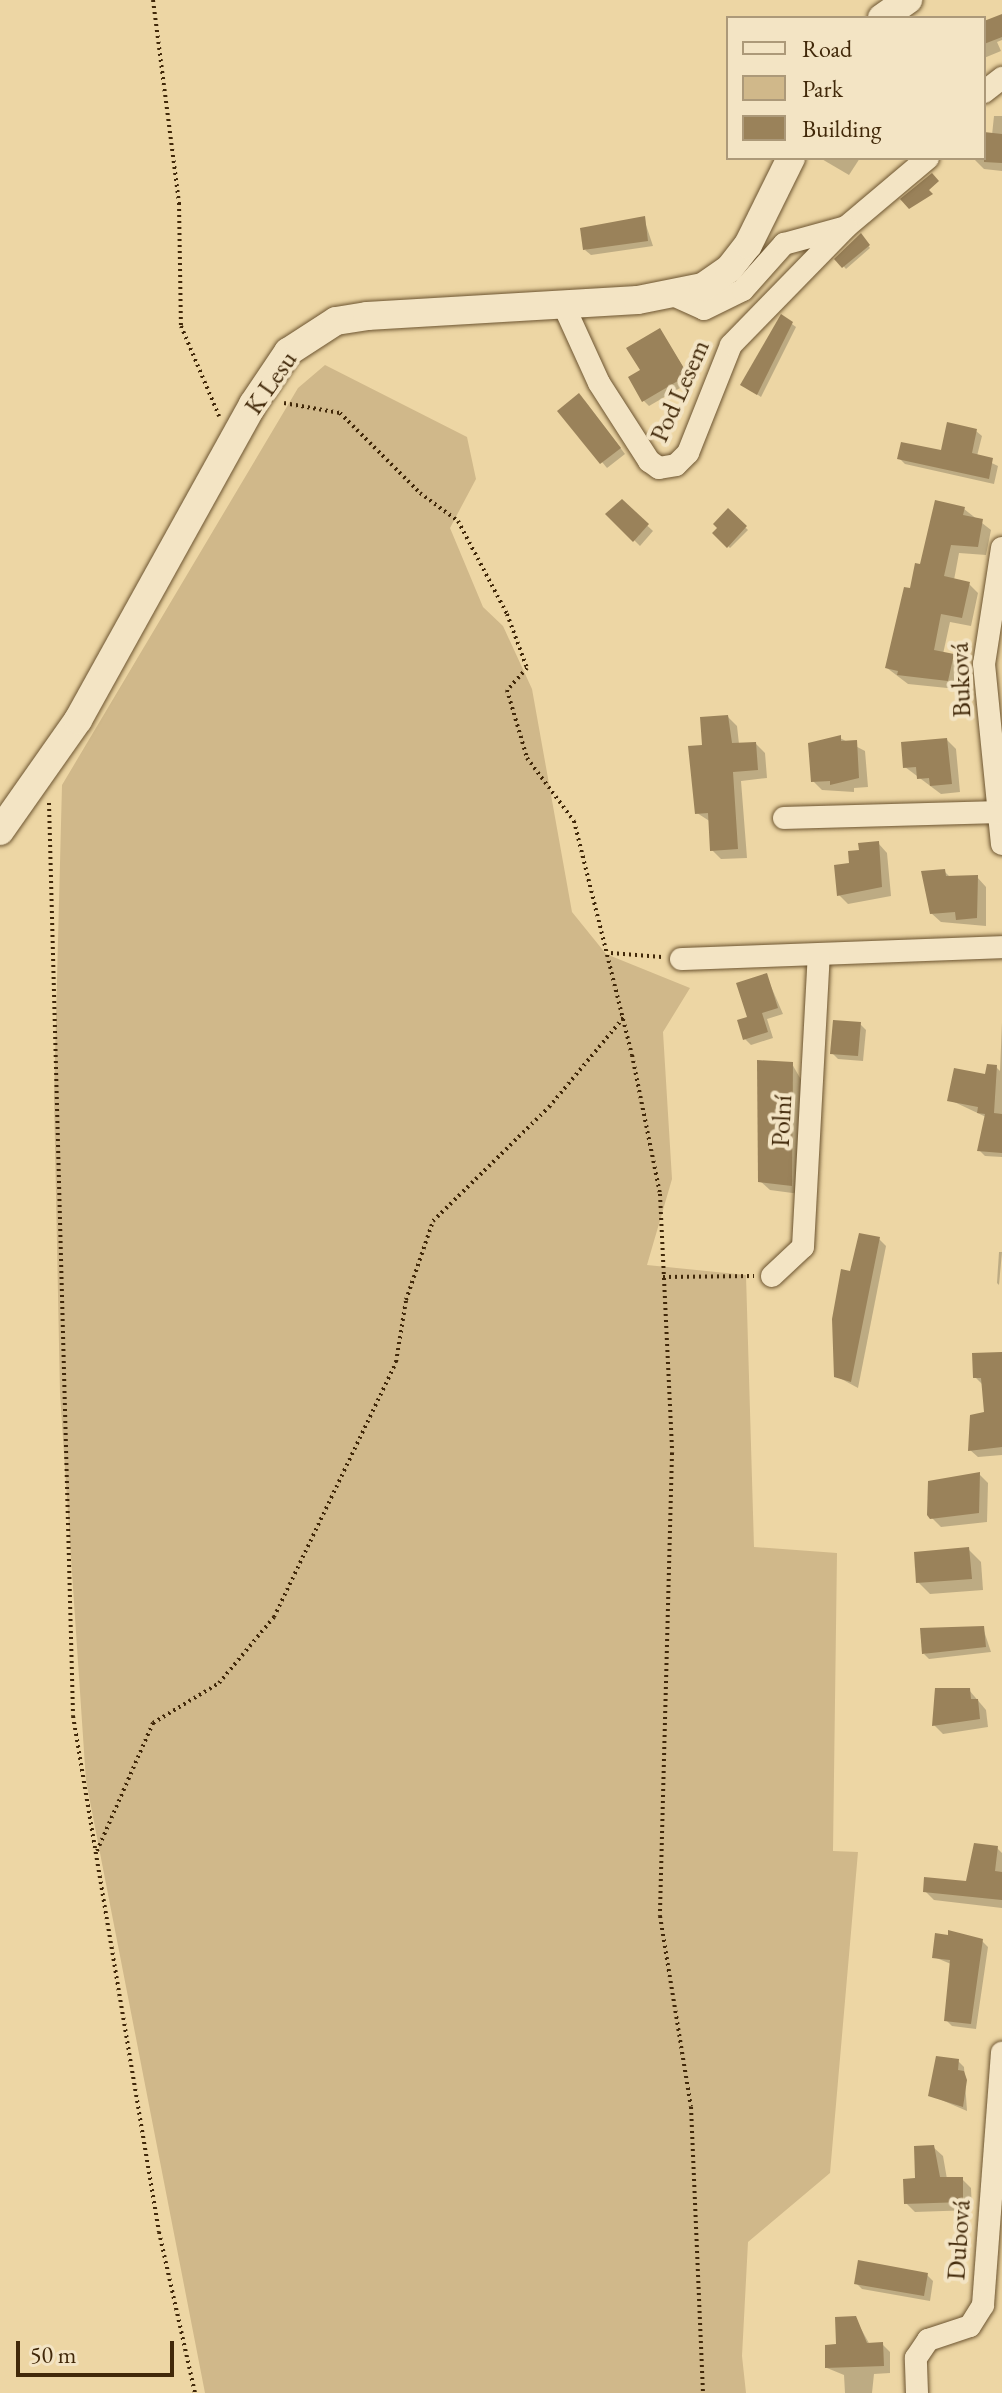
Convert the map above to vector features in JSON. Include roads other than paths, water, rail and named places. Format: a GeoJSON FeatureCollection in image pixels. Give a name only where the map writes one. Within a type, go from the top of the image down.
{"type":"FeatureCollection","features":[{"type":"Feature","properties":{"kind":"street"},"geometry":{"type":"LineString","coordinates":[[885,16],[908,0]]}},
{"type":"Feature","properties":{"kind":"street"},"geometry":{"type":"LineString","coordinates":[[986,90],[1002,78]]}},
{"type":"Feature","properties":{"kind":"street","name":"K Lesu"},"geometry":{"type":"LineString","coordinates":[[0,831],[48,769],[253,404],[288,352],[336,321],[673,295],[703,287],[729,269],[748,245],[790,160]]}},
{"type":"Feature","properties":{"kind":"street","name":"Pod Lesem"},"geometry":{"type":"LineString","coordinates":[[563,304],[599,383],[639,446],[659,468],[676,465],[688,453],[731,345],[846,227],[926,160]]}},
{"type":"Feature","properties":{"kind":"street","name":"Pod Lesem"},"geometry":{"type":"LineString","coordinates":[[673,295],[704,309],[743,290],[784,244],[846,227]]}},
{"type":"Feature","properties":{"kind":"street","name":"Buková"},"geometry":{"type":"LineString","coordinates":[[1002,548],[984,664],[1002,844]]}},
{"type":"Feature","properties":{"kind":"street"},"geometry":{"type":"LineString","coordinates":[[784,818],[999,812]]}},
{"type":"Feature","properties":{"kind":"street"},"geometry":{"type":"LineString","coordinates":[[681,959],[1002,947]]}},
{"type":"Feature","properties":{"kind":"street","name":"Polní"},"geometry":{"type":"LineString","coordinates":[[772,1276],[803,1247],[819,956]]}},
{"type":"Feature","properties":{"kind":"street","name":"Dubová"},"geometry":{"type":"LineString","coordinates":[[917,2393],[916,2358],[928,2340],[970,2326],[983,2305],[1002,2053]]}}]}
